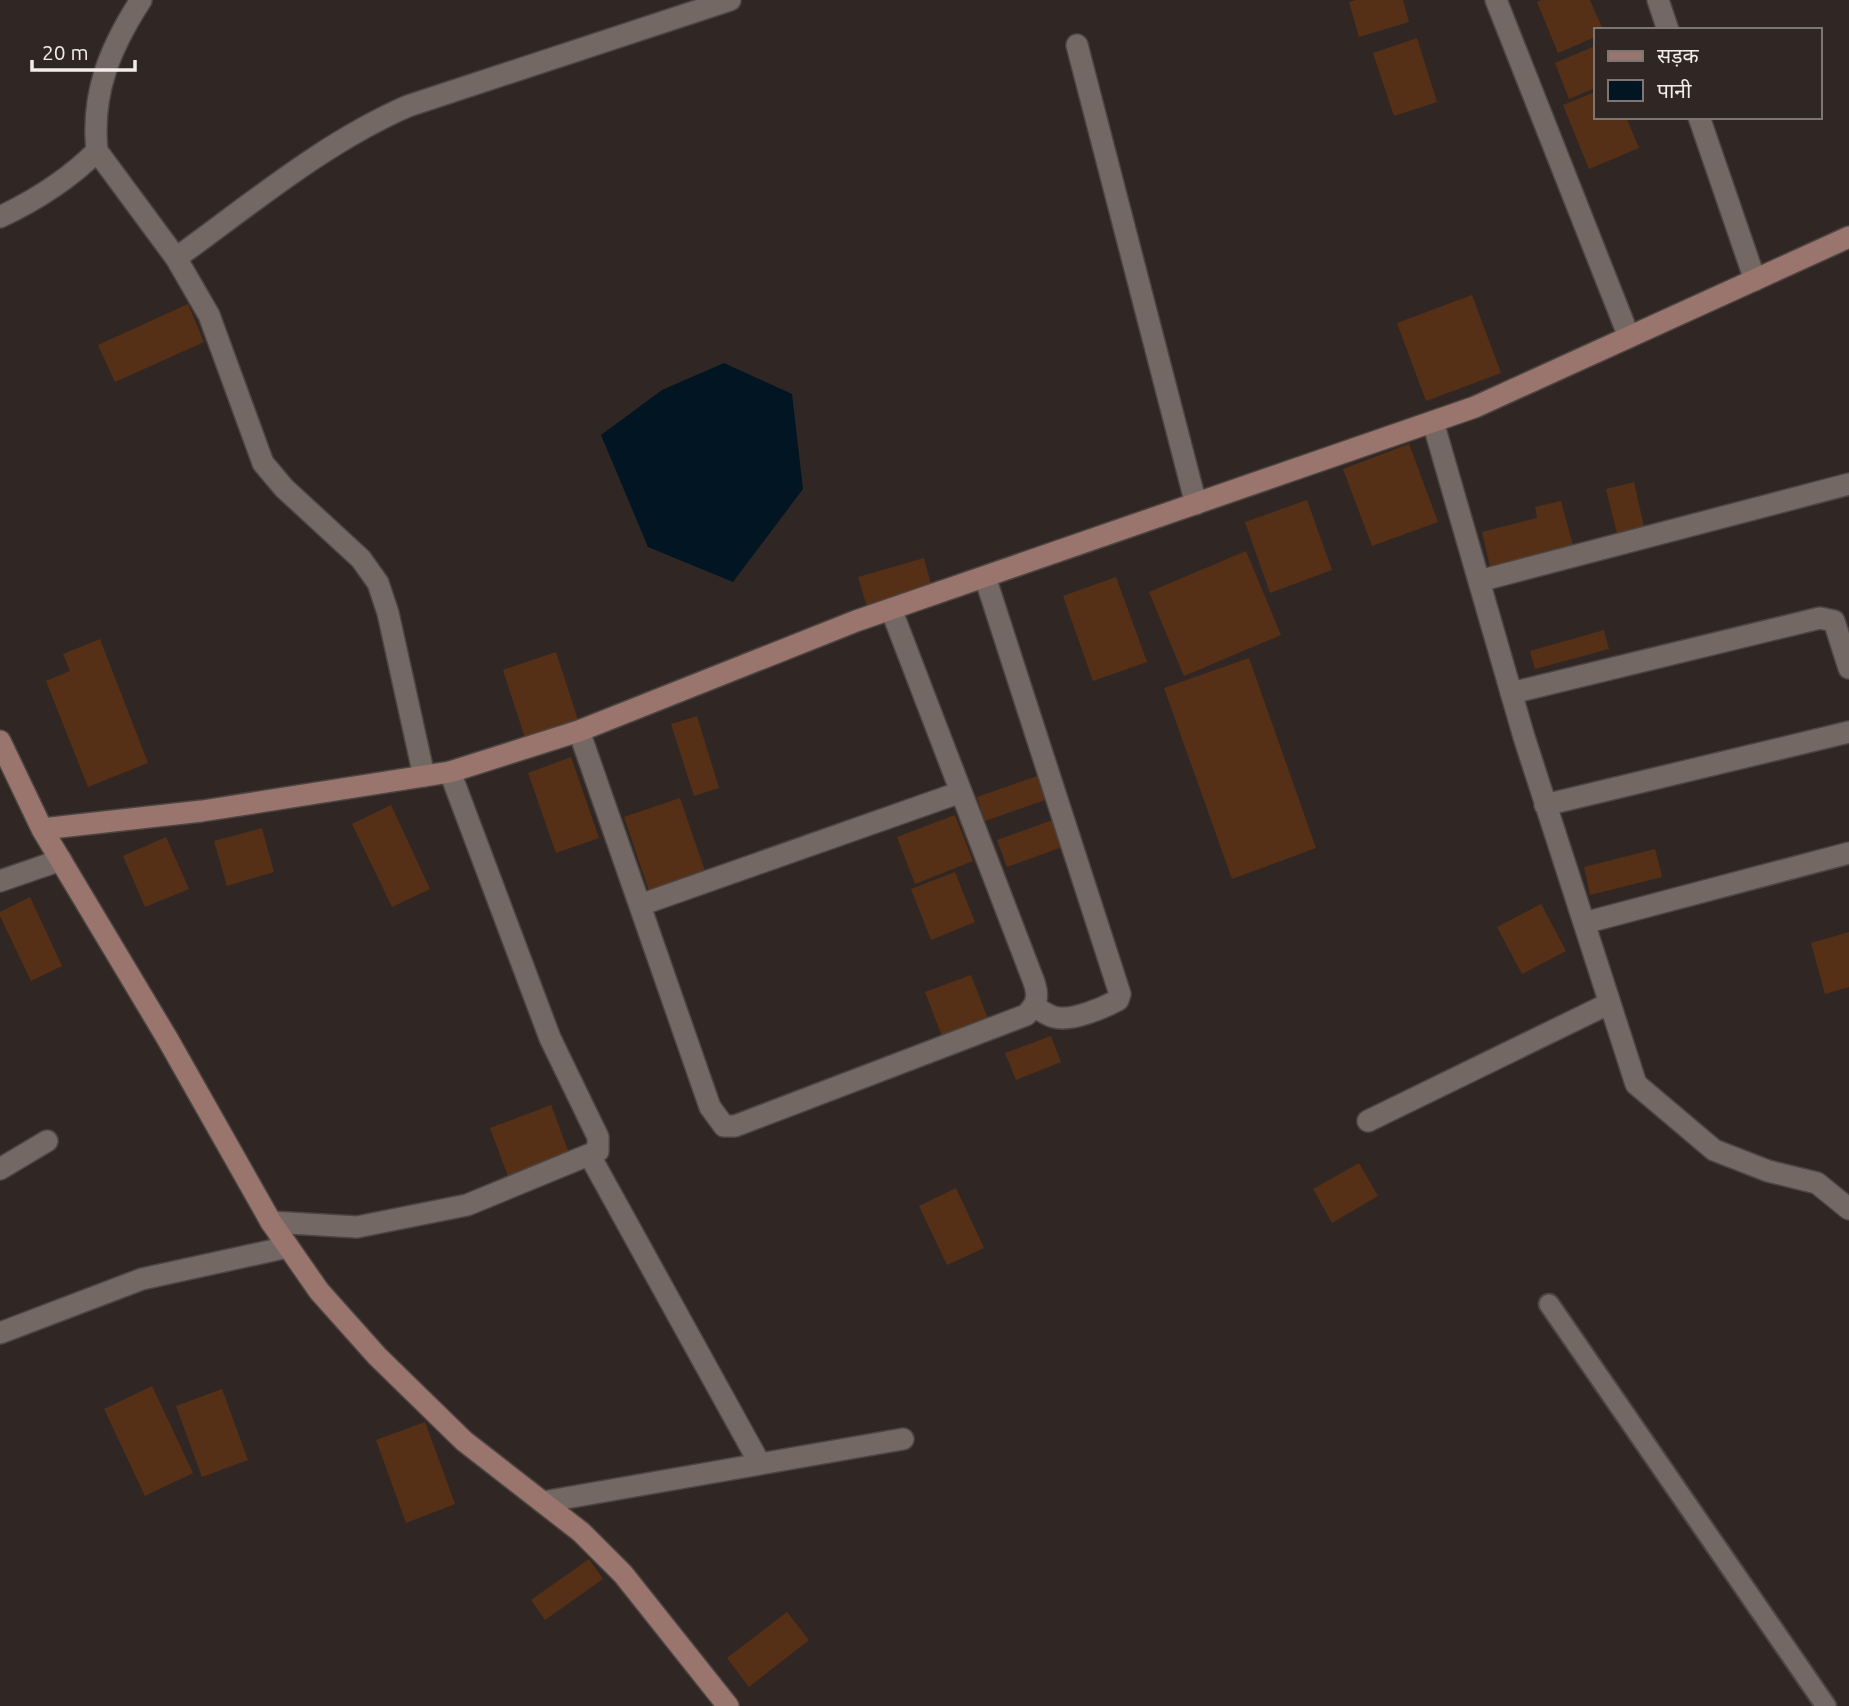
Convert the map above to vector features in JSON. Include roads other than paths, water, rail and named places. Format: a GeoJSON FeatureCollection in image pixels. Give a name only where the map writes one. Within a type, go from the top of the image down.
{"type":"FeatureCollection","features":[{"type":"Feature","properties":{"kind":"street"},"geometry":{"type":"LineString","coordinates":[[141,0],[122,29],[102,75],[96,102],[97,151],[176,258],[209,315],[262,463],[284,488],[361,559],[378,583],[388,613],[425,776]]}},
{"type":"Feature","properties":{"kind":"street"},"geometry":{"type":"LineString","coordinates":[[176,258],[345,138],[375,120],[408,106],[730,0]]}},
{"type":"Feature","properties":{"kind":"street"},"geometry":{"type":"LineString","coordinates":[[1496,0],[1629,337]]}},
{"type":"Feature","properties":{"kind":"street"},"geometry":{"type":"LineString","coordinates":[[1658,0],[1667,28]]}},
{"type":"Feature","properties":{"kind":"street"},"geometry":{"type":"LineString","coordinates":[[1077,45],[1196,504]]}},
{"type":"Feature","properties":{"kind":"street"},"geometry":{"type":"LineString","coordinates":[[1700,119],[1755,280]]}},
{"type":"Feature","properties":{"kind":"street"},"geometry":{"type":"LineString","coordinates":[[0,217],[28,203],[78,170],[97,151]]}},
{"type":"Feature","properties":{"kind":"street"},"geometry":{"type":"LineString","coordinates":[[42,828],[202,811],[450,772],[579,731],[891,609],[1475,407],[1849,237]]}},
{"type":"Feature","properties":{"kind":"street"},"geometry":{"type":"LineString","coordinates":[[1433,422],[1545,805],[1636,1084],[1714,1150],[1768,1171],[1817,1183],[1849,1209]]}},
{"type":"Feature","properties":{"kind":"street"},"geometry":{"type":"LineString","coordinates":[[1479,581],[1849,484]]}},
{"type":"Feature","properties":{"kind":"street"},"geometry":{"type":"LineString","coordinates":[[985,577],[1120,993],[1118,1000],[1111,1004],[1065,1018],[1055,1017],[1034,1006]]}},
{"type":"Feature","properties":{"kind":"street"},"geometry":{"type":"LineString","coordinates":[[579,731],[710,1107],[724,1126],[735,1126],[1026,1015],[1034,1006],[1038,994],[891,609]]}},
{"type":"Feature","properties":{"kind":"street"},"geometry":{"type":"LineString","coordinates":[[1511,693],[1820,618],[1834,621],[1849,668]]}},
{"type":"Feature","properties":{"kind":"street"},"geometry":{"type":"LineString","coordinates":[[1545,805],[1849,732]]}},
{"type":"Feature","properties":{"kind":"street"},"geometry":{"type":"LineString","coordinates":[[0,741],[42,828],[271,1222],[319,1291],[377,1356],[464,1441],[581,1532],[623,1574],[728,1706]]}},
{"type":"Feature","properties":{"kind":"street"},"geometry":{"type":"LineString","coordinates":[[271,1222],[358,1227],[467,1205],[598,1151],[598,1137],[550,1038],[450,772]]}},
{"type":"Feature","properties":{"kind":"street"},"geometry":{"type":"LineString","coordinates":[[640,905],[961,792]]}},
{"type":"Feature","properties":{"kind":"street"},"geometry":{"type":"LineString","coordinates":[[1584,923],[1849,853]]}},
{"type":"Feature","properties":{"kind":"street"},"geometry":{"type":"LineString","coordinates":[[0,881],[61,860]]}},
{"type":"Feature","properties":{"kind":"street"},"geometry":{"type":"LineString","coordinates":[[1368,1121],[1610,1003]]}},
{"type":"Feature","properties":{"kind":"street"},"geometry":{"type":"LineString","coordinates":[[0,1169],[47,1141]]}},
{"type":"Feature","properties":{"kind":"street"},"geometry":{"type":"LineString","coordinates":[[590,1156],[760,1464]]}},
{"type":"Feature","properties":{"kind":"street"},"geometry":{"type":"LineString","coordinates":[[0,1333],[142,1279],[288,1247]]}},
{"type":"Feature","properties":{"kind":"street"},"geometry":{"type":"LineString","coordinates":[[543,1502],[904,1439]]}},
{"type":"Feature","properties":{"kind":"lane"},"geometry":{"type":"LineString","coordinates":[[1549,1304],[1826,1706]]}},
{"type":"Feature","properties":{"kind":"water"},"geometry":{"type":"Polygon","coordinates":[[[724,363],[792,394],[803,489],[733,582],[648,547],[601,435],[662,390],[724,363]]]}}]}
